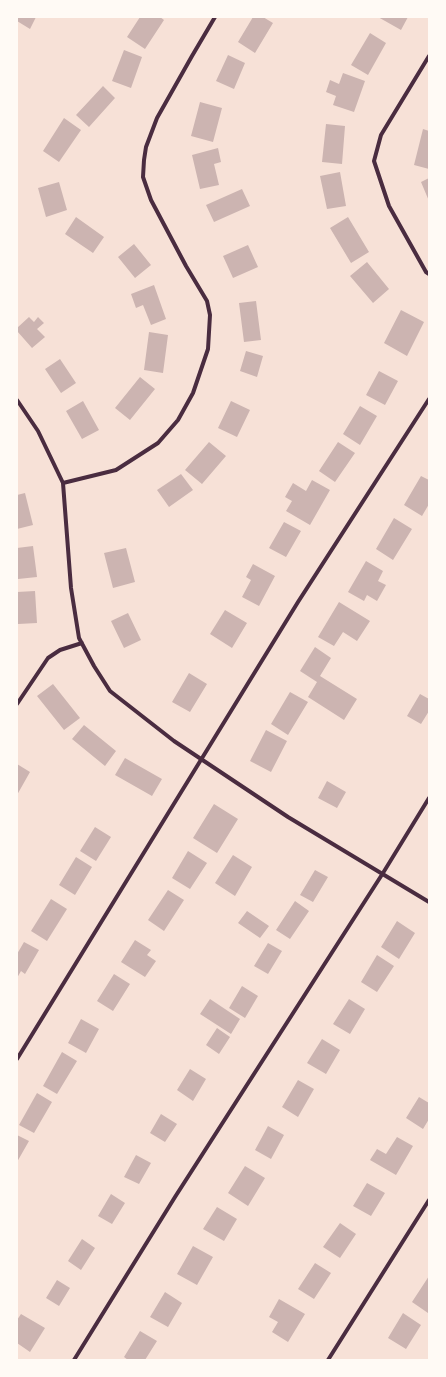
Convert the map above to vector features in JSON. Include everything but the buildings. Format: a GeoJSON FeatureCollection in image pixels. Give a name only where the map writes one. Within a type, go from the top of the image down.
{"type":"FeatureCollection","features":[{"type":"Feature","properties":{"kind":"street"},"geometry":{"type":"LineString","coordinates":[[63,483],[116,470],[158,443],[178,420],[193,393],[208,349],[210,315],[207,301],[186,266],[151,200],[143,177],[146,147],[157,118],[216,17]]}},
{"type":"Feature","properties":{"kind":"street"},"geometry":{"type":"LineString","coordinates":[[429,56],[381,135],[374,161],[389,206],[426,272],[429,274]]}},
{"type":"Feature","properties":{"kind":"street"},"geometry":{"type":"LineString","coordinates":[[17,1059],[298,602],[429,399]]}},
{"type":"Feature","properties":{"kind":"street"},"geometry":{"type":"LineString","coordinates":[[17,400],[38,431],[63,483],[71,588],[80,638],[94,666],[110,691],[174,741],[288,817],[429,902]]}},
{"type":"Feature","properties":{"kind":"street"},"geometry":{"type":"LineString","coordinates":[[17,704],[48,658],[60,650],[82,643]]}},
{"type":"Feature","properties":{"kind":"street"},"geometry":{"type":"LineString","coordinates":[[74,1360],[175,1197],[383,873],[429,798]]}},
{"type":"Feature","properties":{"kind":"street"},"geometry":{"type":"LineString","coordinates":[[328,1360],[429,1200]]}}]}
